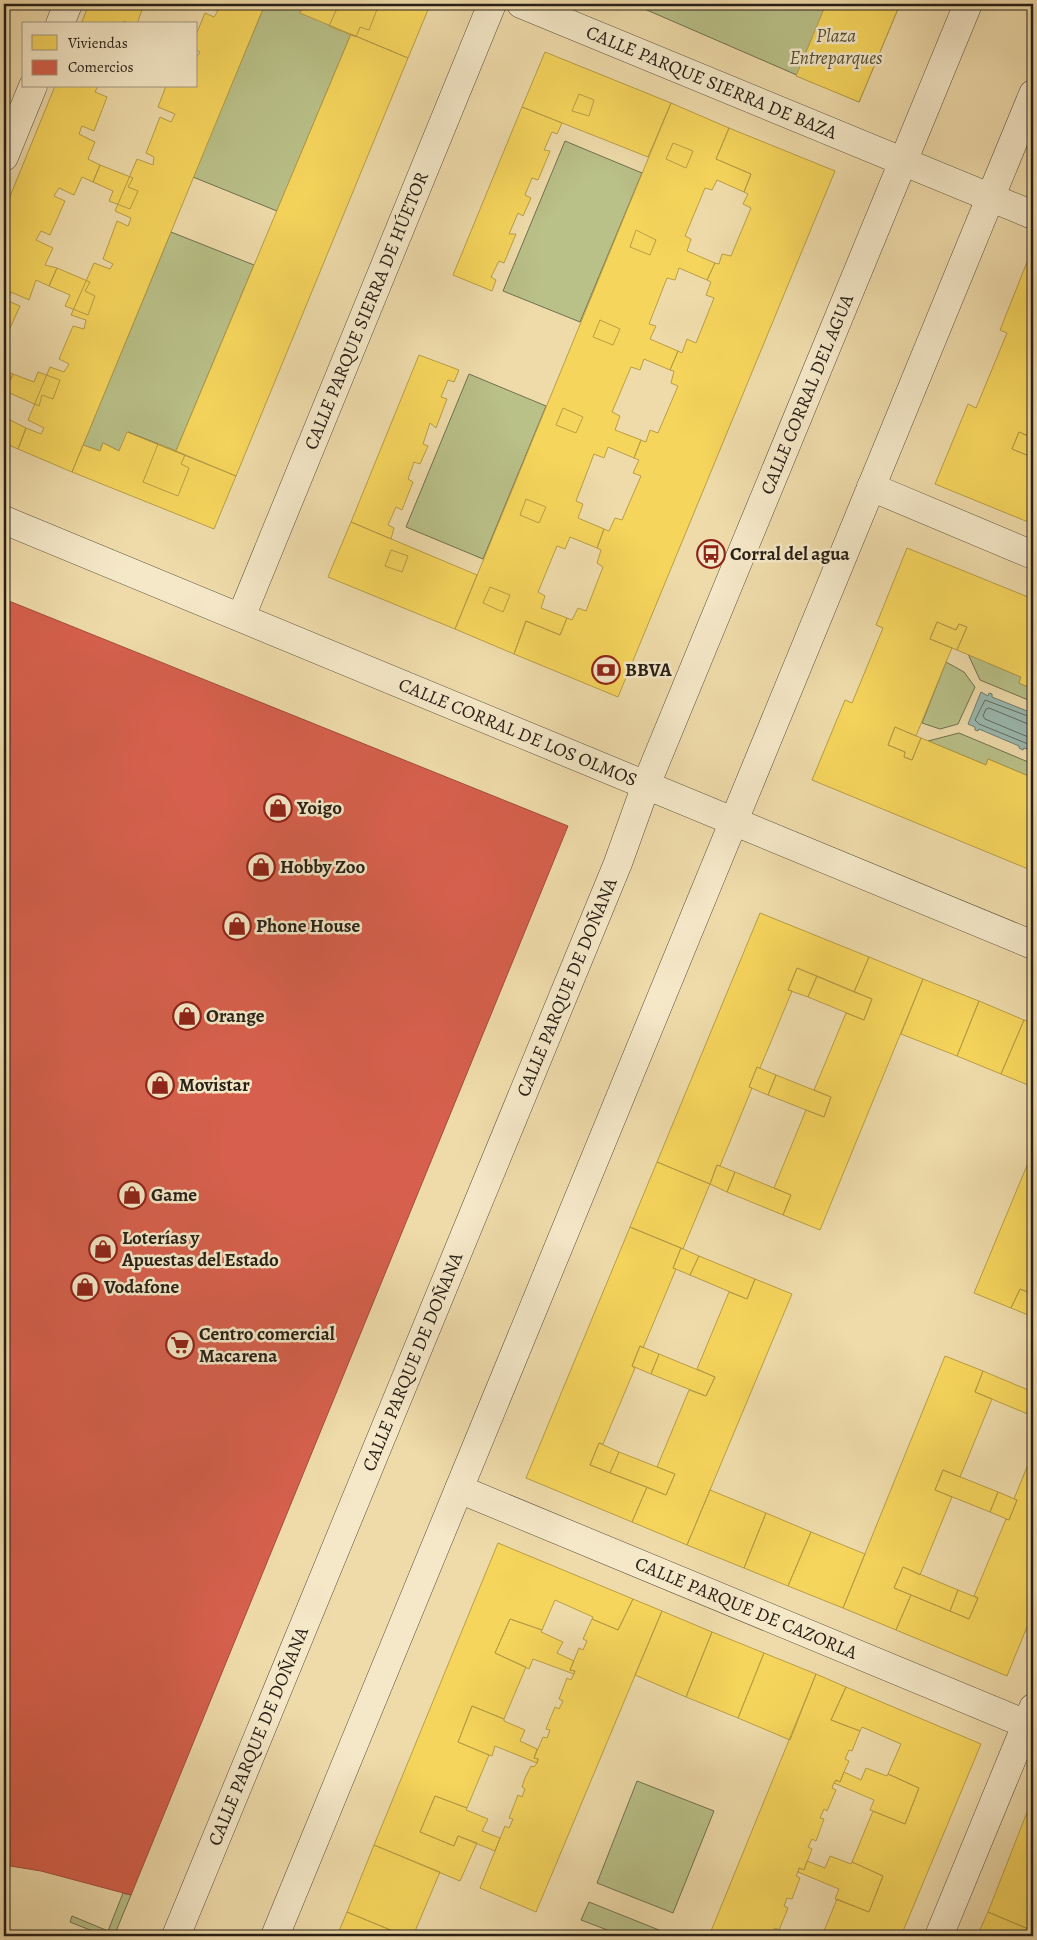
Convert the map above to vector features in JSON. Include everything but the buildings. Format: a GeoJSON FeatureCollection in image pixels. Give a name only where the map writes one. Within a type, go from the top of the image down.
{"type":"FeatureCollection","features":[{"type":"Feature","properties":{"kind":"street"},"geometry":{"type":"LineString","coordinates":[[61,22],[68,4]]}},
{"type":"Feature","properties":{"kind":"street","name":"CALLE PARQUE SIERRA DE HÚETOR"},"geometry":{"type":"LineString","coordinates":[[241,618],[492,4]]}},
{"type":"Feature","properties":{"kind":"street","name":"CALLE PARQUE SIERRA DE BAZA"},"geometry":{"type":"LineString","coordinates":[[521,4],[1033,215]]}},
{"type":"Feature","properties":{"kind":"street","name":"CALLE CORRAL DEL AGUA"},"geometry":{"type":"LineString","coordinates":[[646,785],[968,4]]}},
{"type":"Feature","properties":{"kind":"street"},"geometry":{"type":"LineString","coordinates":[[4,157],[32,88]]}},
{"type":"Feature","properties":{"kind":"street"},"geometry":{"type":"LineString","coordinates":[[275,1936],[1033,94]]}},
{"type":"Feature","properties":{"kind":"street"},"geometry":{"type":"LineString","coordinates":[[871,487],[1033,555]]}},
{"type":"Feature","properties":{"kind":"street","name":"CALLE CORRAL DE LOS OLMOS"},"geometry":{"type":"LineString","coordinates":[[4,520],[1033,945]]}},
{"type":"Feature","properties":{"kind":"street","name":"CALLE PARQUE DE DOÑANA"},"geometry":{"type":"LineString","coordinates":[[176,1936],[618,863],[646,785]]}},
{"type":"Feature","properties":{"kind":"street","name":"CALLE PARQUE DE CAZORLA"},"geometry":{"type":"LineString","coordinates":[[459,1489],[1031,1719]]}},
{"type":"Feature","properties":{"kind":"street"},"geometry":{"type":"LineString","coordinates":[[939,1936],[1031,1719]]}},
{"type":"Feature","properties":{"kind":"green space"},"geometry":{"type":"Polygon","coordinates":[[[265,4],[304,4],[302,12],[351,34],[277,211],[193,177],[265,4]]]}},
{"type":"Feature","properties":{"kind":"green space","name":"Plaza Entreparques"},"geometry":{"type":"Polygon","coordinates":[[[633,4],[900,4],[859,102],[633,4]]]}},
{"type":"Feature","properties":{"kind":"green space"},"geometry":{"type":"Polygon","coordinates":[[[565,141],[642,173],[580,322],[503,291],[565,141]]]}},
{"type":"Feature","properties":{"kind":"green space"},"geometry":{"type":"Polygon","coordinates":[[[171,232],[254,265],[176,451],[128,432],[119,451],[103,443],[100,451],[83,445],[171,232]]]}},
{"type":"Feature","properties":{"kind":"green space"},"geometry":{"type":"Polygon","coordinates":[[[469,374],[546,406],[483,559],[406,527],[469,374]]]}},
{"type":"Feature","properties":{"kind":"green space"},"geometry":{"type":"Polygon","coordinates":[[[968,654],[1021,677],[1019,683],[1033,689],[1033,702],[980,680],[968,654]]]}},
{"type":"Feature","properties":{"kind":"green space"},"geometry":{"type":"Polygon","coordinates":[[[946,662],[964,672],[975,687],[958,724],[940,729],[922,723],[946,662]]]}},
{"type":"Feature","properties":{"kind":"green space"},"geometry":{"type":"Polygon","coordinates":[[[959,733],[1033,764],[1033,778],[988,759],[986,765],[928,741],[959,733]]]}},
{"type":"Feature","properties":{"kind":"green space"},"geometry":{"type":"Polygon","coordinates":[[[637,1781],[714,1811],[673,1913],[597,1883],[637,1781]]]}},
{"type":"Feature","properties":{"kind":"green space"},"geometry":{"type":"Polygon","coordinates":[[[123,1893],[131,1895],[114,1936],[105,1936],[70,1922],[72,1916],[108,1931],[123,1893]]]}},
{"type":"Feature","properties":{"kind":"green space"},"geometry":{"type":"Polygon","coordinates":[[[589,1902],[664,1932],[663,1936],[623,1936],[581,1920],[589,1902]]]}},
{"type":"Feature","properties":{"kind":"water"},"geometry":{"type":"Polygon","coordinates":[[[981,692],[988,696],[989,693],[992,694],[992,697],[1033,712],[1033,746],[1031,751],[1024,748],[1023,750],[1019,746],[979,729],[978,731],[975,730],[975,727],[968,724],[981,692]]]}},
{"type":"Feature","properties":{"kind":"place","name":"Corral del agua"},"geometry":{"type":"Point","coordinates":[711,554]}},
{"type":"Feature","properties":{"kind":"place","name":"BBVA"},"geometry":{"type":"Point","coordinates":[606,670]}},
{"type":"Feature","properties":{"kind":"place","name":"Yoigo"},"geometry":{"type":"Point","coordinates":[278,808]}},
{"type":"Feature","properties":{"kind":"place","name":"Hobby Zoo"},"geometry":{"type":"Point","coordinates":[261,867]}},
{"type":"Feature","properties":{"kind":"place","name":"Phone House"},"geometry":{"type":"Point","coordinates":[237,926]}},
{"type":"Feature","properties":{"kind":"place","name":"Orange"},"geometry":{"type":"Point","coordinates":[187,1016]}},
{"type":"Feature","properties":{"kind":"place","name":"Movistar"},"geometry":{"type":"Point","coordinates":[160,1085]}},
{"type":"Feature","properties":{"kind":"place","name":"Game"},"geometry":{"type":"Point","coordinates":[132,1195]}},
{"type":"Feature","properties":{"kind":"place","name":"Loterías y Apuestas del Estado"},"geometry":{"type":"Point","coordinates":[103,1249]}},
{"type":"Feature","properties":{"kind":"place","name":"Vodafone"},"geometry":{"type":"Point","coordinates":[85,1287]}},
{"type":"Feature","properties":{"kind":"place","name":"Centro comercial Macarena"},"geometry":{"type":"Point","coordinates":[180,1345]}}]}
